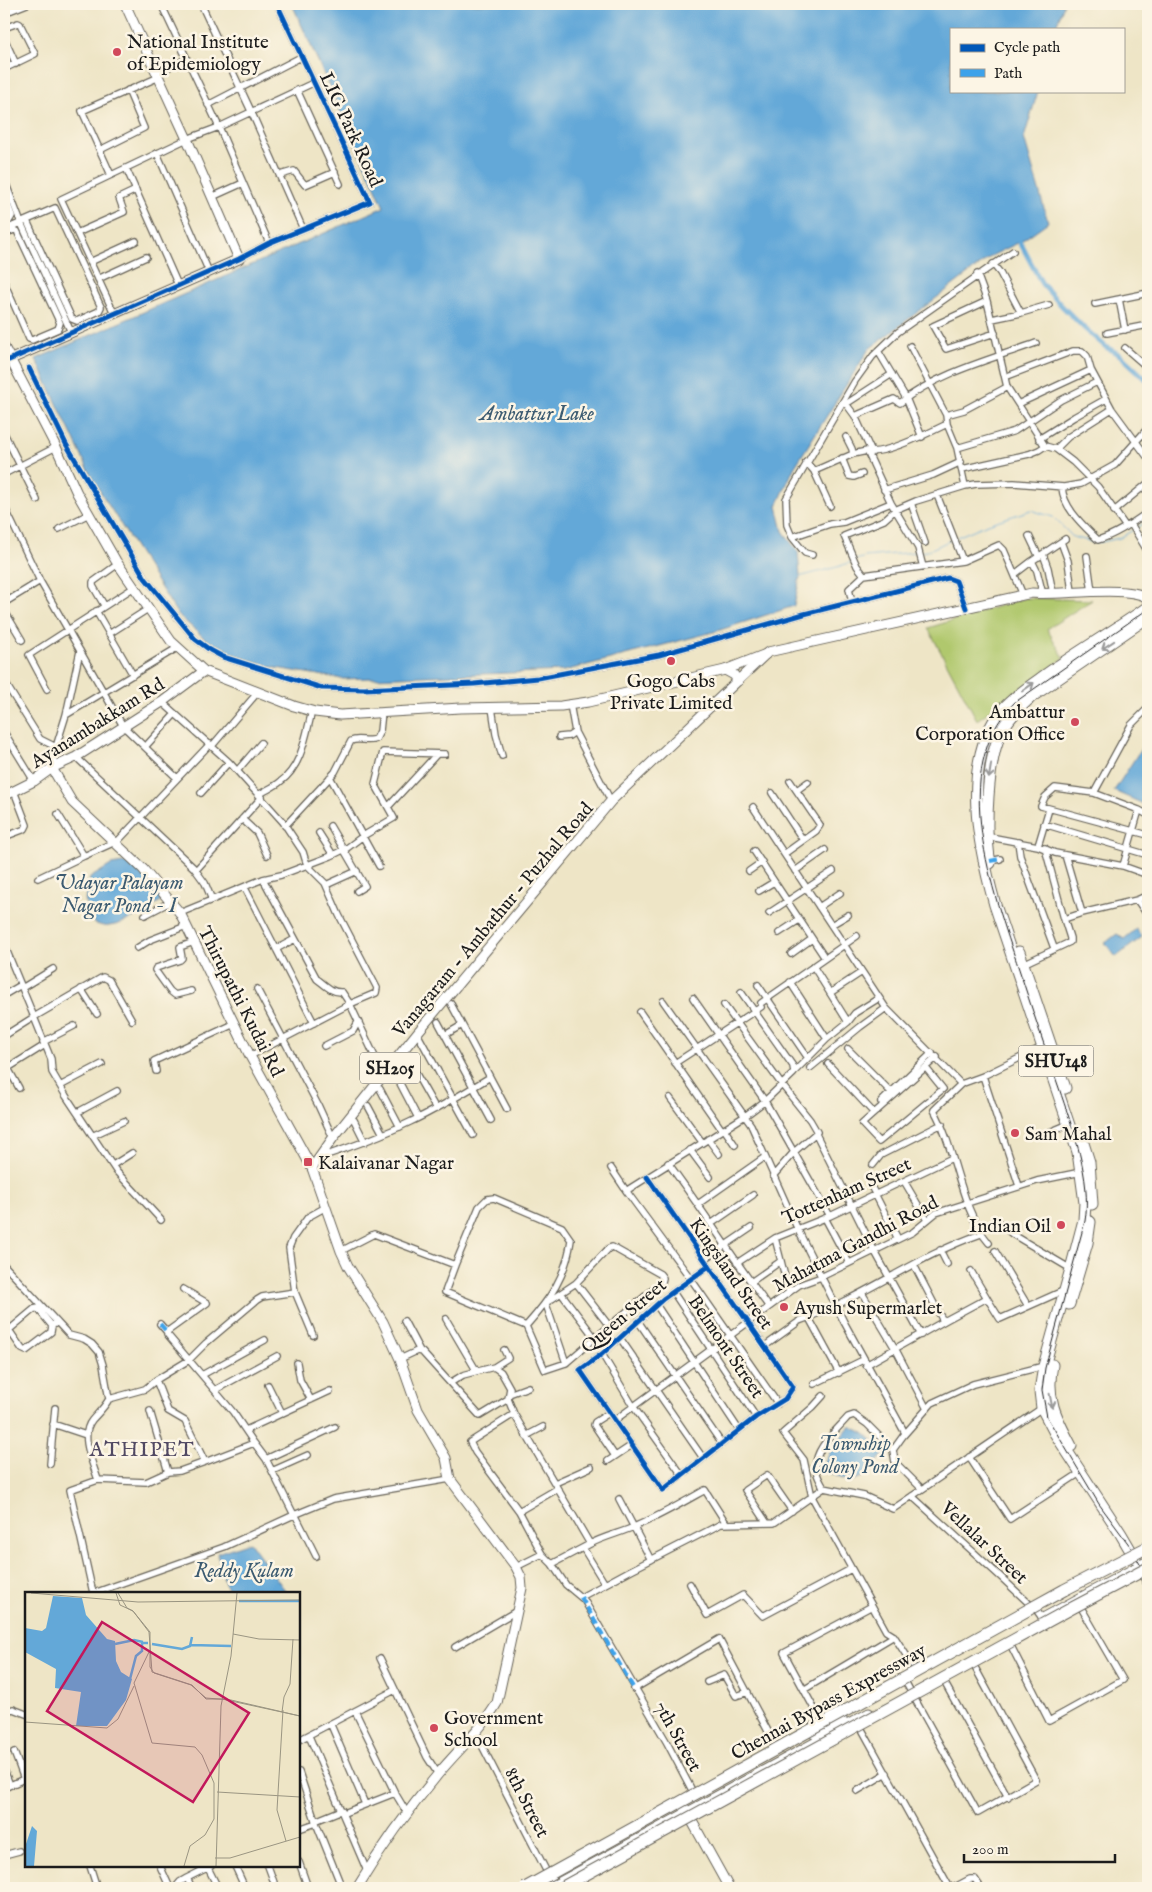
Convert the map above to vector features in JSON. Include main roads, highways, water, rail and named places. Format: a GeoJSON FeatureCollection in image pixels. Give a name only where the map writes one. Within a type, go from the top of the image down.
{"type":"FeatureCollection","features":[{"type":"Feature","properties":{"kind":"highway","name":"SHU148"},"geometry":{"type":"LineString","coordinates":[[1145,1560],[1121,1534],[1046,1420],[1042,1408],[1040,1391],[1044,1366],[1071,1269],[1084,1210],[1082,1172],[1078,1152],[995,905],[986,871],[984,836],[976,793],[986,738],[993,723],[1015,696],[1060,664],[1148,609]]}},
{"type":"Feature","properties":{"kind":"highway","name":"SHU148"},"geometry":{"type":"LineString","coordinates":[[984,836],[995,860],[1023,964],[1089,1162],[1092,1184],[1092,1212],[1086,1243],[1050,1374],[1051,1404],[1056,1418],[1073,1449],[1145,1560]]}},
{"type":"Feature","properties":{"kind":"highway","name":"Chennai Bypass Expressway"},"geometry":{"type":"LineString","coordinates":[[554,1885],[1074,1607],[1145,1560]]}},
{"type":"Feature","properties":{"kind":"highway","name":"Chennai Bypass Expressway"},"geometry":{"type":"LineString","coordinates":[[526,1888],[1056,1595],[1145,1560]]}},
{"type":"Feature","properties":{"kind":"main road"},"geometry":{"type":"LineString","coordinates":[[10,360],[239,259],[126,4]]}},
{"type":"Feature","properties":{"kind":"main road"},"geometry":{"type":"LineString","coordinates":[[4,347],[89,514],[133,588],[177,648],[204,671],[294,706],[340,715],[570,704],[725,670],[768,652],[1032,593],[1131,592],[1141,594],[1148,609]]}},
{"type":"Feature","properties":{"kind":"main road","name":"Vanagaram - Ambathur - Puzhal Road"},"geometry":{"type":"LineString","coordinates":[[312,1168],[333,1138],[417,1033],[611,801],[768,652]]}},
{"type":"Feature","properties":{"kind":"main road"},"geometry":{"type":"LineString","coordinates":[[725,670],[734,675],[738,681]]}},
{"type":"Feature","properties":{"kind":"main road","name":"Ayanambakkam Rd"},"geometry":{"type":"LineString","coordinates":[[4,796],[76,756],[162,702],[204,671]]}},
{"type":"Feature","properties":{"kind":"main road","name":"Thirupathi Kudai Rd"},"geometry":{"type":"LineString","coordinates":[[52,768],[72,802],[143,869],[180,913],[250,1056],[312,1168]]}},
{"type":"Feature","properties":{"kind":"main road"},"geometry":{"type":"LineString","coordinates":[[312,1168],[341,1251],[348,1266],[383,1322],[400,1359],[418,1410],[446,1458],[450,1479],[516,1567],[522,1588],[497,1703],[487,1719],[438,1774],[407,1813],[357,1888]]}},
{"type":"Feature","properties":{"kind":"main road"},"geometry":{"type":"LineString","coordinates":[[685,1809],[696,1798],[778,1752],[908,1687],[940,1675],[1007,1638],[1039,1615],[1076,1599],[1145,1560]]}},
{"type":"Feature","properties":{"kind":"main road"},"geometry":{"type":"LineString","coordinates":[[533,1888],[554,1885],[685,1809],[856,1720],[908,1687],[919,1676],[935,1665],[1039,1615],[1145,1560]]}},
{"type":"Feature","properties":{"kind":"main road","name":"SHU148"},"geometry":{"type":"LineString","coordinates":[[1145,1560],[1148,1584]]}},
{"type":"Feature","properties":{"kind":"main road"},"geometry":{"type":"LineString","coordinates":[[685,1809],[729,1888]]}},
{"type":"Feature","properties":{"kind":"water","name":"Ambattur Lake"},"geometry":{"type":"Polygon","coordinates":[[[292,4],[1064,4],[1055,28],[950,28],[950,92],[1038,92],[1024,138],[1048,222],[1020,242],[993,255],[869,349],[794,468],[777,506],[783,531],[798,552],[800,577],[794,606],[717,631],[564,671],[343,679],[264,666],[217,649],[178,615],[94,482],[36,359],[384,207],[292,4]]]}},
{"type":"Feature","properties":{"kind":"water"},"geometry":{"type":"Polygon","coordinates":[[[1148,738],[1148,806],[1114,791],[1148,738]]]}},
{"type":"Feature","properties":{"kind":"water","name":"Udayar Palayam Nagar Pond - I"},"geometry":{"type":"Polygon","coordinates":[[[132,863],[145,875],[163,900],[116,925],[106,926],[94,923],[85,900],[90,878],[111,865],[132,863]]]}},
{"type":"Feature","properties":{"kind":"water"},"geometry":{"type":"Polygon","coordinates":[[[1136,929],[1142,937],[1116,957],[1105,943],[1117,934],[1124,939],[1136,929]]]}},
{"type":"Feature","properties":{"kind":"water","name":"Township Colony Pond"},"geometry":{"type":"Polygon","coordinates":[[[850,1426],[864,1433],[886,1452],[864,1476],[850,1482],[831,1474],[824,1463],[832,1448],[850,1426]]]}},
{"type":"Feature","properties":{"kind":"water","name":"Reddy Kulam"},"geometry":{"type":"Polygon","coordinates":[[[250,1542],[286,1592],[230,1592],[225,1584],[217,1553],[250,1542]]]}},
{"type":"Feature","properties":{"kind":"waterway"},"geometry":{"type":"LineString","coordinates":[[1020,242],[1042,284],[1062,306],[1084,328],[1106,347],[1120,355],[1148,381]]}},
{"type":"Feature","properties":{"kind":"waterway"},"geometry":{"type":"LineString","coordinates":[[957,537],[985,525],[1031,510],[1053,517],[1073,537],[1096,543],[1120,538],[1133,530]]}},
{"type":"Feature","properties":{"kind":"waterway"},"geometry":{"type":"LineString","coordinates":[[1137,528],[1148,520]]}},
{"type":"Feature","properties":{"kind":"waterway"},"geometry":{"type":"LineString","coordinates":[[920,552],[927,551],[951,540]]}},
{"type":"Feature","properties":{"kind":"waterway"},"geometry":{"type":"LineString","coordinates":[[856,560],[865,557],[916,552]]}},
{"type":"Feature","properties":{"kind":"waterway"},"geometry":{"type":"LineString","coordinates":[[799,577],[852,562]]}},
{"type":"Feature","properties":{"kind":"railway"},"geometry":{"type":"LineString","coordinates":[[1148,609],[1014,703],[994,731],[983,762],[979,796],[988,869],[1075,1136],[1086,1188],[1085,1221],[1045,1368],[1042,1390],[1047,1417],[1099,1504],[1130,1546],[1148,1579]]}},
{"type":"Feature","properties":{"kind":"place","name":"National Institute of Epidemiology"},"geometry":{"type":"Point","coordinates":[117,52]}},
{"type":"Feature","properties":{"kind":"place","name":"Gogo Cabs Private Limited"},"geometry":{"type":"Point","coordinates":[671,661]}},
{"type":"Feature","properties":{"kind":"place","name":"Ambattur Corporation Office"},"geometry":{"type":"Point","coordinates":[1075,722]}},
{"type":"Feature","properties":{"kind":"place","name":"Sam Mahal"},"geometry":{"type":"Point","coordinates":[1015,1133]}},
{"type":"Feature","properties":{"kind":"place","name":"Kalaivanar Nagar"},"geometry":{"type":"Point","coordinates":[308,1162]}},
{"type":"Feature","properties":{"kind":"place","name":"Indian Oil"},"geometry":{"type":"Point","coordinates":[1061,1225]}},
{"type":"Feature","properties":{"kind":"place","name":"Ayush Supermarlet"},"geometry":{"type":"Point","coordinates":[784,1307]}},
{"type":"Feature","properties":{"kind":"place","name":"Government School"},"geometry":{"type":"Point","coordinates":[434,1728]}},
{"type":"Feature","properties":{"kind":"district","name":"ATHIPET"},"geometry":{"type":"Point","coordinates":[142,1449]}}]}
